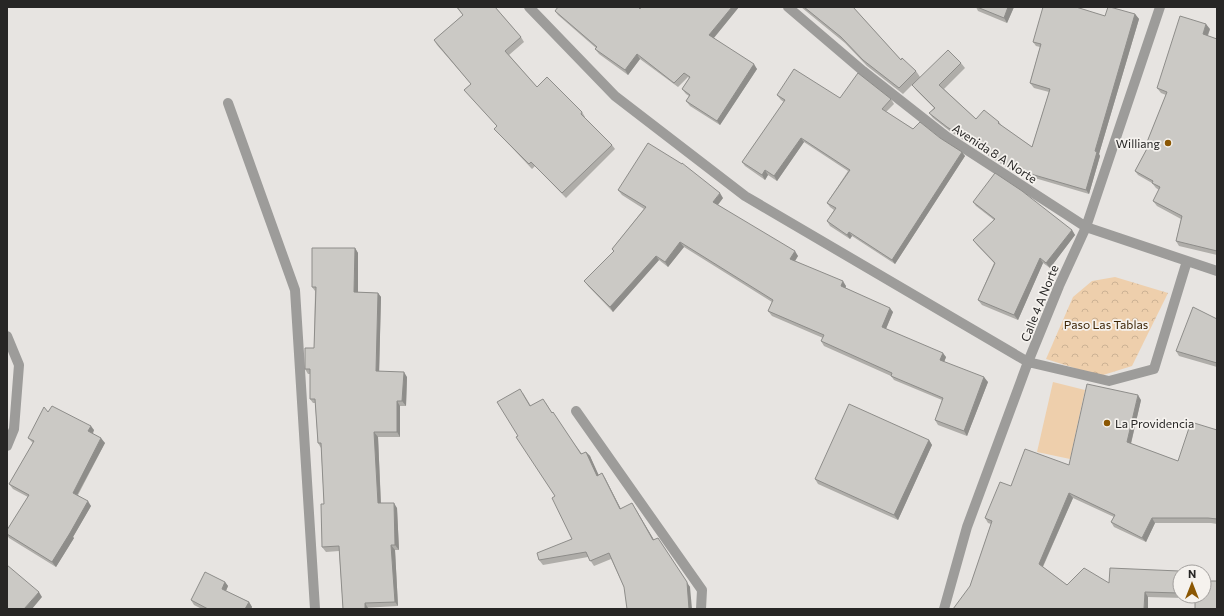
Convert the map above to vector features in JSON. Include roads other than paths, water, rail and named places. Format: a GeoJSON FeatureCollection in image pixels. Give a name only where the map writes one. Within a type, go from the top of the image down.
{"type":"FeatureCollection","features":[{"type":"Feature","properties":{"kind":"street"},"geometry":{"type":"LineString","coordinates":[[529,7],[615,96],[746,196],[1028,362],[1109,381],[1154,369],[1187,261]]}},
{"type":"Feature","properties":{"kind":"street","name":"Avenida 8 A Norte"},"geometry":{"type":"LineString","coordinates":[[788,7],[863,71],[947,138],[1086,227],[1217,271]]}},
{"type":"Feature","properties":{"kind":"street","name":"Calle 4 A Norte"},"geometry":{"type":"LineString","coordinates":[[944,609],[967,527],[1028,362],[1058,286],[1086,227],[1160,7]]}},
{"type":"Feature","properties":{"kind":"street"},"geometry":{"type":"LineString","coordinates":[[228,103],[295,290],[315,609]]}},
{"type":"Feature","properties":{"kind":"street"},"geometry":{"type":"LineString","coordinates":[[7,336],[19,365],[14,429],[7,446]]}},
{"type":"Feature","properties":{"kind":"street"},"geometry":{"type":"LineString","coordinates":[[576,411],[702,590],[701,609]]}},
{"type":"Feature","properties":{"kind":"place","name":"Williang"},"geometry":{"type":"Point","coordinates":[1168,143]}},
{"type":"Feature","properties":{"kind":"place","name":"La Providencia"},"geometry":{"type":"Point","coordinates":[1107,423]}},
{"type":"Feature","properties":{"kind":"park label","name":"Paso Las Tablas"},"geometry":{"type":"Point","coordinates":[1106,324]}}]}
